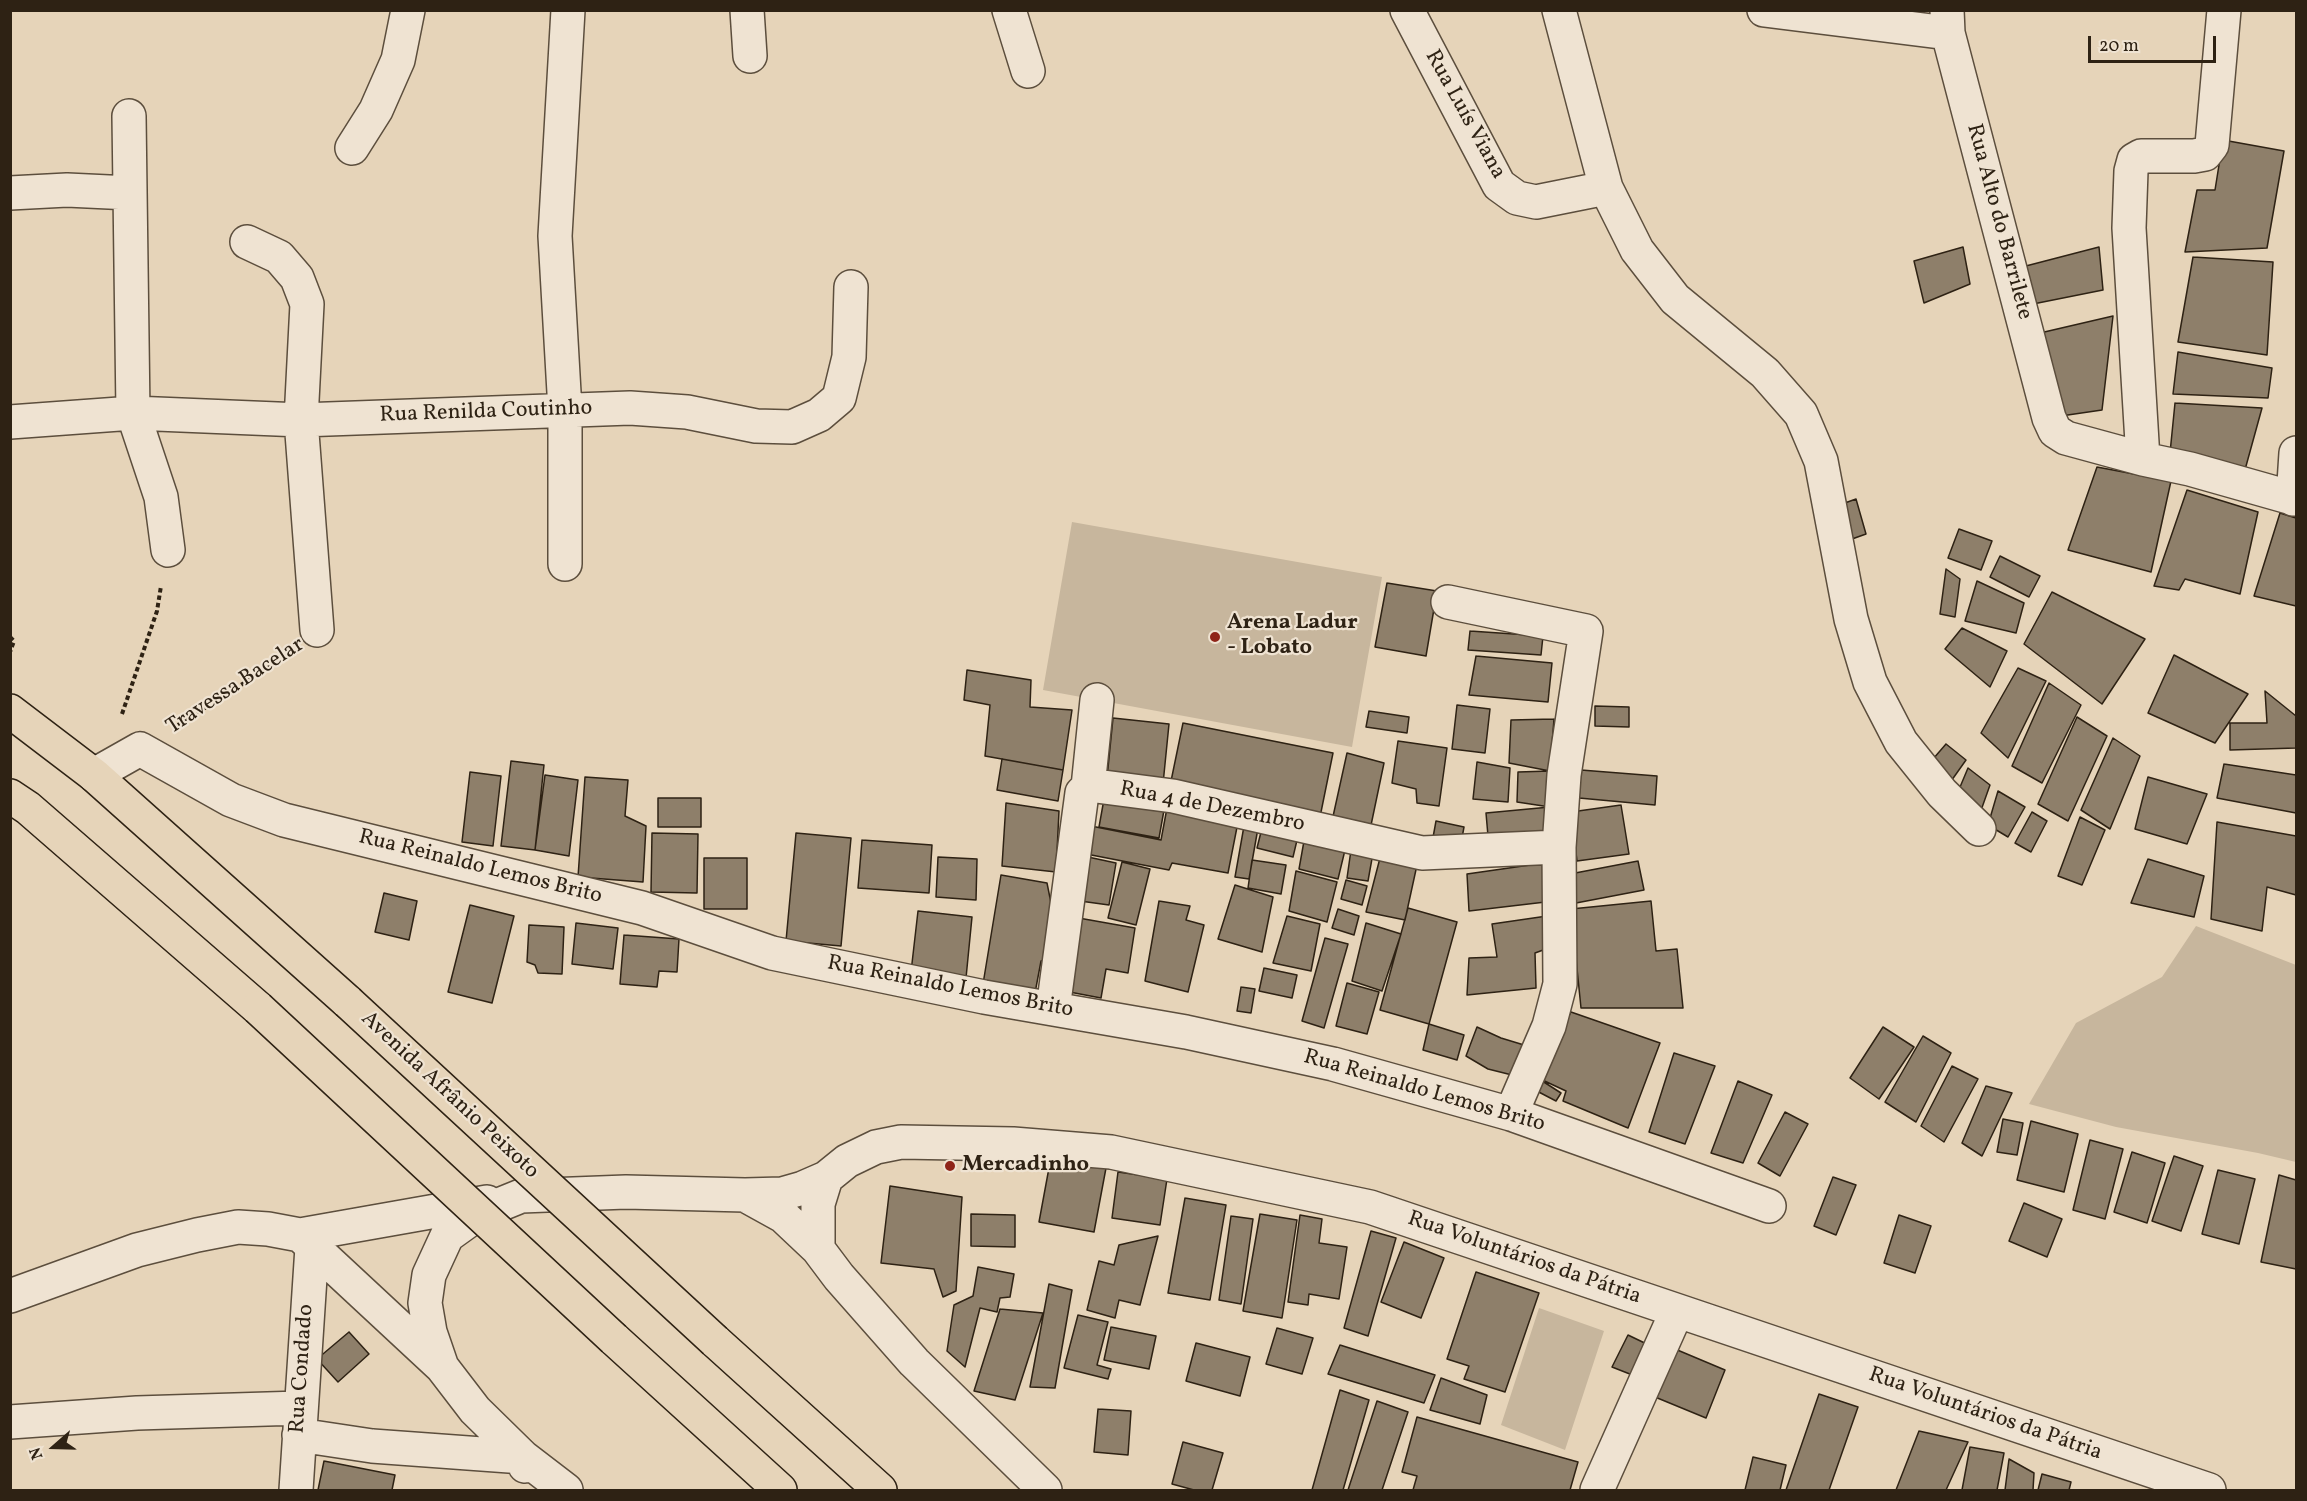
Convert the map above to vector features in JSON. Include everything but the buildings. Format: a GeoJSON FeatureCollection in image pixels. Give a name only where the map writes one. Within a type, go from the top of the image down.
{"type":"FeatureCollection","features":[{"type":"Feature","properties":{"kind":"main road","name":"Avenida Afrânio Peixoto"},"geometry":{"type":"LineString","coordinates":[[10,711],[118,762],[348,1002],[880,1491]]}},
{"type":"Feature","properties":{"kind":"main road"},"geometry":{"type":"LineString","coordinates":[[10,796],[28,808],[258,1008],[614,1340],[780,1491]]}},
{"type":"Feature","properties":{"kind":"street"},"geometry":{"type":"LineString","coordinates":[[352,148],[376,110],[398,60],[408,10]]}},
{"type":"Feature","properties":{"kind":"street"},"geometry":{"type":"LineString","coordinates":[[565,564],[565,410],[555,236],[568,10]]}},
{"type":"Feature","properties":{"kind":"street"},"geometry":{"type":"LineString","coordinates":[[747,10],[750,56]]}},
{"type":"Feature","properties":{"kind":"street"},"geometry":{"type":"LineString","coordinates":[[1009,10],[1028,71]]}},
{"type":"Feature","properties":{"kind":"street","name":"Rua Luís Viana"},"geometry":{"type":"LineString","coordinates":[[1407,10],[1499,185],[1517,198],[1536,202],[1606,188]]}},
{"type":"Feature","properties":{"kind":"street"},"geometry":{"type":"LineString","coordinates":[[1559,10],[1606,188],[1637,250],[1675,299],[1765,373],[1801,414],[1821,461],[1851,619],[1870,682],[1901,742],[1942,793],[1978,829]]}},
{"type":"Feature","properties":{"kind":"street"},"geometry":{"type":"LineString","coordinates":[[1764,10],[1948,22]]}},
{"type":"Feature","properties":{"kind":"street"},"geometry":{"type":"LineString","coordinates":[[2224,10],[2212,144],[2205,154],[2141,156],[2134,160],[2131,171],[2129,228],[2143,459],[2190,469],[2295,499],[2296,453]]}},
{"type":"Feature","properties":{"kind":"street","name":"Rua Alto do Barrilete"},"geometry":{"type":"LineString","coordinates":[[1948,22],[2049,418],[2055,431],[2066,438],[2143,459]]}},
{"type":"Feature","properties":{"kind":"street"},"geometry":{"type":"LineString","coordinates":[[129,116],[133,414],[161,497],[168,550]]}},
{"type":"Feature","properties":{"kind":"street"},"geometry":{"type":"LineString","coordinates":[[10,193],[67,190],[130,193]]}},
{"type":"Feature","properties":{"kind":"street","name":"Travessa Bacelar"},"geometry":{"type":"LineString","coordinates":[[247,242],[279,257],[297,278],[307,304],[301,420],[317,630]]}},
{"type":"Feature","properties":{"kind":"street","name":"Rua Renilda Coutinho"},"geometry":{"type":"LineString","coordinates":[[10,422],[133,414],[301,420],[630,408],[676,411],[756,426],[792,427],[819,415],[839,398],[849,357],[851,287]]}},
{"type":"Feature","properties":{"kind":"street"},"geometry":{"type":"LineString","coordinates":[[1448,602],[1586,631],[1564,775],[1559,847],[1560,984],[1549,1026],[1511,1114]]}},
{"type":"Feature","properties":{"kind":"street"},"geometry":{"type":"LineString","coordinates":[[1088,788],[1097,700]]}},
{"type":"Feature","properties":{"kind":"street","name":"Rua Reinaldo Lemos Brito"},"geometry":{"type":"LineString","coordinates":[[118,762],[284,820],[642,908],[772,953],[984,998],[1186,1032],[1333,1064],[1511,1114],[1769,1206]]}},
{"type":"Feature","properties":{"kind":"street","name":"Rua 4 de Dezembro"},"geometry":{"type":"LineString","coordinates":[[1053,1009],[1082,793],[1088,788],[1096,786],[1173,796],[1422,853],[1559,847]]}},
{"type":"Feature","properties":{"kind":"street","name":"Rua Voluntários da Pátria"},"geometry":{"type":"LineString","coordinates":[[521,1196],[626,1192],[782,1194],[826,1178],[847,1161],[876,1147],[901,1142],[1013,1144],[1111,1152],[1370,1207],[2209,1491]]}},
{"type":"Feature","properties":{"kind":"street"},"geometry":{"type":"LineString","coordinates":[[818,1249],[818,1204],[826,1178]]}},
{"type":"Feature","properties":{"kind":"street"},"geometry":{"type":"LineString","coordinates":[[745,1195],[783,1216],[818,1249],[839,1277],[914,1362],[1046,1491]]}},
{"type":"Feature","properties":{"kind":"street"},"geometry":{"type":"LineString","coordinates":[[306,1241],[521,1196]]}},
{"type":"Feature","properties":{"kind":"street"},"geometry":{"type":"LineString","coordinates":[[442,1367],[430,1332],[425,1303],[429,1275],[436,1256],[447,1236],[479,1213],[521,1196]]}},
{"type":"Feature","properties":{"kind":"street"},"geometry":{"type":"LineString","coordinates":[[10,1296],[137,1250],[238,1227],[268,1229],[306,1241],[442,1367],[475,1410],[523,1457],[566,1491]]}},
{"type":"Feature","properties":{"kind":"street","name":"Rua Condado"},"geometry":{"type":"LineString","coordinates":[[296,1491],[306,1241]]}},
{"type":"Feature","properties":{"kind":"street"},"geometry":{"type":"LineString","coordinates":[[1598,1491],[1677,1311]]}},
{"type":"Feature","properties":{"kind":"street"},"geometry":{"type":"LineString","coordinates":[[10,1422],[137,1413],[299,1422],[372,1446],[523,1457]]}},
{"type":"Feature","properties":{"kind":"street"},"geometry":{"type":"LineString","coordinates":[[523,1457],[532,1491]]}},
{"type":"Feature","properties":{"kind":"path"},"geometry":{"type":"LineString","coordinates":[[118,762],[119,731],[123,708],[157,610],[168,550]]}},
{"type":"Feature","properties":{"kind":"path","name":"Travessa Bacelar"},"geometry":{"type":"LineString","coordinates":[[118,762],[308,642],[317,630]]}},
{"type":"Feature","properties":{"kind":"path"},"geometry":{"type":"LineString","coordinates":[[10,637],[14,641],[10,652]]}},
{"type":"Feature","properties":{"kind":"shaded area","name":"Arena Ladur - Lobato"},"geometry":{"type":"Polygon","coordinates":[[[1072,522],[1382,577],[1352,747],[1043,690],[1072,522]]]}},
{"type":"Feature","properties":{"kind":"shaded area"},"geometry":{"type":"Polygon","coordinates":[[[2196,926],[2296,965],[2296,1162],[2116,1127],[2029,1104],[2076,1023],[2162,977],[2196,926]]]}},
{"type":"Feature","properties":{"kind":"shaded area"},"geometry":{"type":"Polygon","coordinates":[[[1539,1308],[1604,1331],[1565,1450],[1501,1425],[1539,1308]]]}},
{"type":"Feature","properties":{"kind":"place","name":"Arena Ladur - Lobato"},"geometry":{"type":"Point","coordinates":[1215,637]}},
{"type":"Feature","properties":{"kind":"place","name":"Mercadinho"},"geometry":{"type":"Point","coordinates":[950,1166]}}]}
